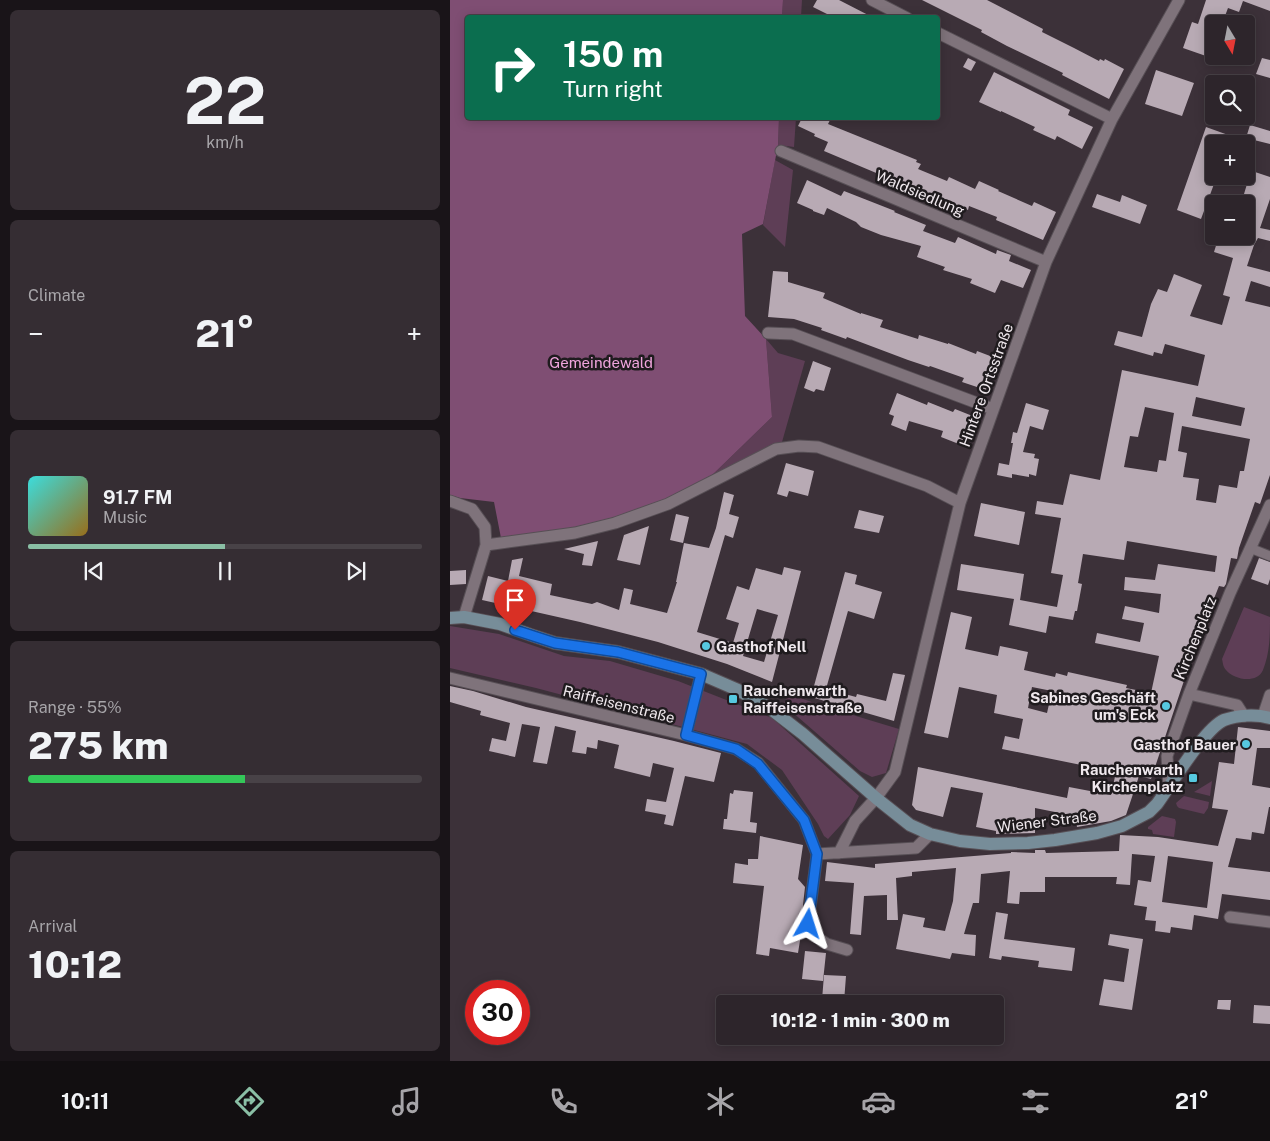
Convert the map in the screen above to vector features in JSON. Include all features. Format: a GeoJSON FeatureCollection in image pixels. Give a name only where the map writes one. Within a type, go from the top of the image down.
{"type":"FeatureCollection","features":[{"type":"Feature","properties":{"kind":"main road","name":"Wiener Straße"},"geometry":{"type":"LineString","coordinates":[[450,618],[464,617],[500,624],[555,643],[618,652],[701,674],[738,690],[768,707],[803,734],[910,825],[930,834],[960,841],[990,844],[1028,843],[1097,833],[1122,826],[1148,812],[1157,804],[1207,733],[1223,720],[1244,716],[1266,717]]}},
{"type":"Feature","properties":{"kind":"street"},"geometry":{"type":"LineString","coordinates":[[872,0],[901,15]]}},
{"type":"Feature","properties":{"kind":"street","name":"Hintere Ortsstraße"},"geometry":{"type":"LineString","coordinates":[[839,853],[855,821],[876,798],[895,772],[960,503],[1046,262],[1112,119],[1179,0]]}},
{"type":"Feature","properties":{"kind":"street"},"geometry":{"type":"LineString","coordinates":[[940,33],[1112,119]]}},
{"type":"Feature","properties":{"kind":"street","name":"Waldsiedlung"},"geometry":{"type":"LineString","coordinates":[[781,151],[1046,262]]}},
{"type":"Feature","properties":{"kind":"street"},"geometry":{"type":"LineString","coordinates":[[768,333],[793,334],[993,409]]}},
{"type":"Feature","properties":{"kind":"street"},"geometry":{"type":"LineString","coordinates":[[486,545],[575,533],[615,524],[668,504],[776,449],[799,446],[818,447],[927,486],[960,503]]}},
{"type":"Feature","properties":{"kind":"street"},"geometry":{"type":"LineString","coordinates":[[450,501],[472,509],[485,527],[486,545],[464,617]]}},
{"type":"Feature","properties":{"kind":"street","name":"Kirchenplatz"},"geometry":{"type":"LineString","coordinates":[[1169,787],[1167,756],[1189,694],[1230,593],[1270,505]]}},
{"type":"Feature","properties":{"kind":"street"},"geometry":{"type":"LineString","coordinates":[[1250,548],[1270,556]]}},
{"type":"Feature","properties":{"kind":"street"},"geometry":{"type":"LineString","coordinates":[[686,735],[701,674]]}},
{"type":"Feature","properties":{"kind":"street","name":"Raiffeisenstraße"},"geometry":{"type":"LineString","coordinates":[[450,678],[686,735],[736,749],[758,764],[804,820],[817,854],[808,924],[814,935],[827,944],[846,950]]}},
{"type":"Feature","properties":{"kind":"street"},"geometry":{"type":"LineString","coordinates":[[1189,694],[1237,705],[1244,716]]}},
{"type":"Feature","properties":{"kind":"street"},"geometry":{"type":"LineString","coordinates":[[1266,717],[1270,695]]}},
{"type":"Feature","properties":{"kind":"street"},"geometry":{"type":"LineString","coordinates":[[817,854],[916,848],[930,834]]}},
{"type":"Feature","properties":{"kind":"street"},"geometry":{"type":"LineString","coordinates":[[1230,917],[1270,922]]}},
{"type":"Feature","properties":{"kind":"shaded area"},"geometry":{"type":"Polygon","coordinates":[[[783,0],[802,0],[801,15],[782,15],[783,0]]]}},
{"type":"Feature","properties":{"kind":"shaded area"},"geometry":{"type":"Polygon","coordinates":[[[779,120],[796,120],[794,147],[778,145],[779,120]]]}},
{"type":"Feature","properties":{"kind":"shaded area"},"geometry":{"type":"Polygon","coordinates":[[[775,160],[793,170],[785,247],[763,225],[775,160]]]}},
{"type":"Feature","properties":{"kind":"shaded area"},"geometry":{"type":"Polygon","coordinates":[[[766,339],[778,353],[805,361],[782,442],[705,482],[772,417],[766,339]]]}},
{"type":"Feature","properties":{"kind":"shaded area"},"geometry":{"type":"Polygon","coordinates":[[[1244,607],[1270,617],[1269,644],[1265,664],[1260,674],[1251,679],[1234,676],[1224,668],[1222,659],[1244,607]]]}},
{"type":"Feature","properties":{"kind":"shaded area"},"geometry":{"type":"Polygon","coordinates":[[[450,626],[499,634],[564,656],[610,661],[678,681],[772,718],[859,796],[850,815],[828,839],[824,836],[782,770],[747,744],[536,688],[450,668],[450,626]]]}},
{"type":"Feature","properties":{"kind":"shaded area"},"geometry":{"type":"Polygon","coordinates":[[[789,694],[899,729],[886,773],[872,777],[860,771],[783,704],[789,694]]]}},
{"type":"Feature","properties":{"kind":"shaded area"},"geometry":{"type":"Polygon","coordinates":[[[1212,781],[1210,796],[1194,792],[1212,781]]]}},
{"type":"Feature","properties":{"kind":"shaded area"},"geometry":{"type":"Polygon","coordinates":[[[1184,796],[1209,802],[1204,814],[1179,808],[1176,803],[1184,796]]]}},
{"type":"Feature","properties":{"kind":"shaded area"},"geometry":{"type":"Polygon","coordinates":[[[1162,816],[1175,819],[1174,837],[1153,834],[1152,830],[1148,829],[1162,816]]]}},
{"type":"Feature","properties":{"kind":"green space","name":"Gemeindewald"},"geometry":{"type":"Polygon","coordinates":[[[450,0],[783,0],[782,15],[465,15],[465,120],[779,120],[778,145],[763,224],[742,234],[745,316],[766,339],[772,417],[705,482],[637,512],[570,529],[501,538],[494,502],[450,495],[450,0]]]}},
{"type":"Feature","properties":{"kind":"building"},"geometry":{"type":"Polygon","coordinates":[[[817,0],[839,0],[868,15],[829,15],[813,7],[817,0]]]}},
{"type":"Feature","properties":{"kind":"building"},"geometry":{"type":"Polygon","coordinates":[[[922,0],[987,0],[1043,29],[1042,32],[1099,61],[1100,59],[1104,61],[1105,59],[1124,69],[1109,99],[1062,75],[1063,73],[981,32],[982,30],[922,0]]]}},
{"type":"Feature","properties":{"kind":"building"},"geometry":{"type":"Polygon","coordinates":[[[1206,0],[1270,0],[1270,11],[1243,1],[1239,12],[1228,8],[1225,15],[1205,15],[1205,56],[1183,48],[1192,22],[1198,24],[1206,0]]]}},
{"type":"Feature","properties":{"kind":"building"},"geometry":{"type":"Polygon","coordinates":[[[968,58],[976,62],[971,71],[963,67],[968,58]]]}},
{"type":"Feature","properties":{"kind":"building"},"geometry":{"type":"Polygon","coordinates":[[[1262,58],[1270,60],[1270,78],[1256,74],[1262,58]]]}},
{"type":"Feature","properties":{"kind":"building"},"geometry":{"type":"Polygon","coordinates":[[[1156,70],[1194,83],[1182,116],[1145,104],[1156,70]]]}},
{"type":"Feature","properties":{"kind":"building"},"geometry":{"type":"Polygon","coordinates":[[[994,72],[1070,110],[1068,115],[1093,127],[1082,149],[1057,136],[1055,140],[1033,130],[1035,127],[979,102],[994,72]]]}},
{"type":"Feature","properties":{"kind":"building"},"geometry":{"type":"Polygon","coordinates":[[[801,120],[830,120],[828,124],[917,160],[916,162],[921,164],[918,169],[947,181],[949,177],[975,189],[979,181],[1032,206],[1034,202],[1056,212],[1043,240],[996,220],[997,217],[969,206],[968,210],[958,205],[957,207],[824,151],[828,142],[798,126],[801,120]]]}},
{"type":"Feature","properties":{"kind":"building"},"geometry":{"type":"Polygon","coordinates":[[[1250,125],[1270,131],[1270,144],[1255,140],[1255,135],[1247,135],[1250,125]]]}},
{"type":"Feature","properties":{"kind":"building"},"geometry":{"type":"Polygon","coordinates":[[[1206,127],[1228,135],[1205,135],[1205,185],[1214,185],[1210,195],[1205,195],[1205,208],[1201,219],[1177,210],[1206,127]]]}},
{"type":"Feature","properties":{"kind":"building"},"geometry":{"type":"Polygon","coordinates":[[[1255,172],[1270,177],[1270,199],[1260,228],[1270,230],[1270,241],[1258,238],[1255,243],[1255,195],[1244,195],[1247,185],[1255,185],[1255,172]]]}},
{"type":"Feature","properties":{"kind":"building"},"geometry":{"type":"Polygon","coordinates":[[[807,180],[841,196],[844,191],[895,211],[926,225],[923,231],[955,243],[958,237],[996,254],[997,250],[1011,255],[1009,261],[1031,270],[1023,288],[1001,280],[995,293],[970,283],[972,279],[943,270],[945,267],[917,257],[921,246],[881,235],[861,227],[856,222],[827,208],[824,215],[797,203],[807,180]]]}},
{"type":"Feature","properties":{"kind":"building"},"geometry":{"type":"Polygon","coordinates":[[[1097,194],[1120,202],[1122,195],[1147,205],[1140,224],[1092,207],[1097,194]]]}},
{"type":"Feature","properties":{"kind":"building"},"geometry":{"type":"Polygon","coordinates":[[[1216,245],[1254,245],[1247,266],[1270,272],[1270,287],[1251,281],[1245,301],[1270,307],[1270,475],[1260,504],[1255,502],[1237,559],[1231,558],[1226,584],[1224,587],[1219,586],[1199,636],[1151,779],[1139,776],[1126,815],[1111,821],[1077,827],[1075,816],[1035,808],[1035,833],[996,834],[996,831],[976,827],[983,793],[951,787],[943,817],[916,810],[912,805],[918,767],[1067,798],[1069,787],[1111,795],[1116,772],[1002,749],[1005,736],[1019,739],[1023,719],[994,713],[997,695],[959,687],[948,738],[924,733],[951,612],[972,617],[965,649],[998,656],[1000,646],[1028,652],[1024,670],[1055,677],[1056,673],[1067,676],[1068,672],[1127,685],[1126,688],[1151,693],[1159,656],[1095,643],[1097,633],[1140,642],[1144,623],[1122,619],[1125,606],[1159,613],[1161,594],[1124,590],[1125,577],[1155,580],[1158,564],[1215,572],[1217,556],[1127,541],[1124,560],[1083,554],[1078,583],[1082,584],[1077,611],[1075,611],[1073,620],[1049,616],[1046,633],[1009,625],[1014,599],[957,590],[961,564],[1024,574],[1020,600],[1057,607],[1063,575],[1051,573],[1061,518],[1035,514],[1037,501],[1063,505],[1070,474],[1100,480],[1122,370],[1198,386],[1205,355],[1165,344],[1162,354],[1154,352],[1153,356],[1114,345],[1118,331],[1142,337],[1151,304],[1158,289],[1167,292],[1174,274],[1202,285],[1190,316],[1222,325],[1230,297],[1223,295],[1233,258],[1214,252],[1216,245]],[[1196,397],[1192,416],[1241,426],[1245,408],[1196,397]],[[1145,407],[1138,437],[1130,436],[1124,467],[1157,472],[1159,460],[1166,461],[1174,413],[1145,407]],[[1182,426],[1178,451],[1187,453],[1183,477],[1199,479],[1196,500],[1216,503],[1219,485],[1237,488],[1240,471],[1244,471],[1250,439],[1182,426]],[[1032,687],[1028,708],[1047,713],[1052,691],[1032,687]]]}},
{"type":"Feature","properties":{"kind":"building"},"geometry":{"type":"Polygon","coordinates":[[[773,271],[788,272],[788,282],[825,293],[823,298],[861,314],[883,320],[880,327],[918,339],[919,335],[948,343],[976,354],[977,351],[998,359],[986,390],[962,382],[964,378],[908,360],[847,337],[846,339],[821,330],[822,328],[794,319],[768,317],[773,271]]]}},
{"type":"Feature","properties":{"kind":"building"},"geometry":{"type":"Polygon","coordinates":[[[813,361],[831,368],[824,391],[816,389],[814,392],[804,388],[813,361]]]}},
{"type":"Feature","properties":{"kind":"building"},"geometry":{"type":"Polygon","coordinates":[[[897,393],[927,405],[928,402],[953,412],[955,409],[975,417],[964,446],[941,437],[943,431],[909,421],[906,431],[891,425],[894,416],[889,414],[897,393]]]}},
{"type":"Feature","properties":{"kind":"building"},"geometry":{"type":"Polygon","coordinates":[[[1026,403],[1049,410],[1043,430],[1030,426],[1023,452],[1035,454],[1034,458],[1039,459],[1036,476],[1029,474],[1029,477],[1012,474],[1012,478],[997,475],[999,463],[1009,465],[1013,432],[1017,433],[1026,403]]]}},
{"type":"Feature","properties":{"kind":"building"},"geometry":{"type":"Polygon","coordinates":[[[786,463],[814,471],[808,496],[789,491],[787,497],[777,494],[786,463]]]}},
{"type":"Feature","properties":{"kind":"building"},"geometry":{"type":"Polygon","coordinates":[[[724,492],[734,495],[729,514],[739,517],[733,538],[725,535],[697,632],[733,643],[739,623],[726,619],[737,586],[749,590],[756,568],[782,575],[784,567],[801,571],[772,682],[727,664],[658,642],[482,600],[488,576],[508,581],[512,560],[523,558],[519,576],[552,584],[550,595],[592,604],[597,602],[619,610],[624,588],[633,590],[630,604],[667,613],[677,582],[684,543],[709,548],[716,528],[724,492]],[[757,609],[743,656],[764,662],[778,615],[757,609]]]}},
{"type":"Feature","properties":{"kind":"building"},"geometry":{"type":"Polygon","coordinates":[[[981,503],[1025,512],[1019,545],[974,536],[981,503]]]}},
{"type":"Feature","properties":{"kind":"building"},"geometry":{"type":"Polygon","coordinates":[[[859,510],[884,516],[879,533],[854,528],[859,510]]]}},
{"type":"Feature","properties":{"kind":"building"},"geometry":{"type":"Polygon","coordinates":[[[676,514],[689,517],[683,543],[670,540],[676,514]]]}},
{"type":"Feature","properties":{"kind":"building"},"geometry":{"type":"Polygon","coordinates":[[[649,526],[640,565],[617,560],[624,535],[649,526]]]}},
{"type":"Feature","properties":{"kind":"building"},"geometry":{"type":"Polygon","coordinates":[[[598,541],[592,566],[582,565],[584,554],[564,549],[598,541]]]}},
{"type":"Feature","properties":{"kind":"building"},"geometry":{"type":"Polygon","coordinates":[[[1259,558],[1270,562],[1268,585],[1251,579],[1259,558]]]}},
{"type":"Feature","properties":{"kind":"building"},"geometry":{"type":"Polygon","coordinates":[[[466,570],[466,584],[450,585],[450,571],[466,570]]]}},
{"type":"Feature","properties":{"kind":"building"},"geometry":{"type":"Polygon","coordinates":[[[845,572],[857,575],[855,584],[882,592],[874,619],[848,611],[826,689],[856,697],[857,694],[886,701],[893,673],[905,675],[894,721],[811,697],[845,572]]]}},
{"type":"Feature","properties":{"kind":"building"},"geometry":{"type":"Polygon","coordinates":[[[450,686],[526,707],[721,753],[714,782],[685,776],[673,826],[664,824],[666,815],[645,811],[647,799],[666,802],[674,768],[653,763],[650,777],[614,768],[619,745],[598,740],[597,749],[587,747],[586,754],[572,752],[576,731],[555,726],[547,764],[533,762],[540,727],[522,724],[515,757],[489,751],[492,738],[506,741],[510,723],[480,715],[481,711],[450,702],[450,686]]]}},
{"type":"Feature","properties":{"kind":"building"},"geometry":{"type":"Polygon","coordinates":[[[1238,727],[1270,731],[1270,748],[1257,748],[1252,785],[1270,788],[1270,807],[1264,834],[1252,832],[1251,840],[1236,838],[1228,867],[1270,872],[1270,900],[1222,894],[1218,919],[1194,915],[1192,930],[1171,927],[1170,933],[1155,931],[1156,921],[1145,920],[1147,907],[1134,905],[1138,880],[1151,882],[1155,856],[1132,854],[1130,885],[1116,884],[1117,877],[1045,877],[1045,892],[1020,892],[1019,904],[1007,903],[1010,871],[981,874],[979,903],[973,903],[964,934],[976,935],[975,956],[952,953],[950,959],[896,949],[903,914],[925,918],[923,927],[945,931],[953,901],[956,868],[912,872],[912,876],[896,878],[898,920],[887,920],[887,895],[864,896],[861,935],[850,934],[854,883],[825,881],[827,862],[875,868],[875,864],[1011,852],[1035,853],[1035,850],[1045,850],[1046,853],[1119,851],[1120,835],[1158,837],[1218,846],[1228,810],[1212,808],[1219,762],[1234,764],[1238,727]],[[1168,856],[1162,902],[1207,908],[1213,862],[1168,856]]]}},
{"type":"Feature","properties":{"kind":"building"},"geometry":{"type":"Polygon","coordinates":[[[734,790],[753,792],[750,822],[757,823],[756,833],[723,829],[724,819],[727,819],[730,793],[733,794],[734,790]]]}},
{"type":"Feature","properties":{"kind":"building"},"geometry":{"type":"Polygon","coordinates":[[[760,836],[803,845],[798,879],[805,887],[798,953],[770,948],[769,956],[756,954],[764,886],[733,883],[735,863],[748,865],[748,859],[758,859],[760,836]]]}},
{"type":"Feature","properties":{"kind":"building"},"geometry":{"type":"Polygon","coordinates":[[[996,912],[1008,914],[1004,939],[1075,948],[1072,971],[1038,967],[1039,961],[1002,956],[1001,960],[989,958],[996,912]]]}},
{"type":"Feature","properties":{"kind":"building"},"geometry":{"type":"Polygon","coordinates":[[[1110,934],[1143,939],[1132,1010],[1099,1005],[1104,979],[1124,982],[1129,949],[1108,945],[1110,934]]]}},
{"type":"Feature","properties":{"kind":"building"},"geometry":{"type":"Polygon","coordinates":[[[805,951],[826,953],[823,981],[802,979],[805,951]]]}},
{"type":"Feature","properties":{"kind":"building"},"geometry":{"type":"Polygon","coordinates":[[[824,975],[846,976],[845,995],[822,995],[824,975]]]}},
{"type":"Feature","properties":{"kind":"building"},"geometry":{"type":"Polygon","coordinates":[[[1218,1000],[1231,1000],[1230,1010],[1217,1009],[1218,1000]]]}},
{"type":"Feature","properties":{"kind":"building"},"geometry":{"type":"Polygon","coordinates":[[[1254,1005],[1270,1006],[1270,1024],[1253,1023],[1254,1005]]]}},
{"type":"Feature","properties":{"kind":"place","name":"Gasthof Nell"},"geometry":{"type":"Point","coordinates":[706,646]}},
{"type":"Feature","properties":{"kind":"place","name":"Rauchenwarth Raiffeisenstraße"},"geometry":{"type":"Point","coordinates":[733,699]}},
{"type":"Feature","properties":{"kind":"place","name":"Sabines Geschäft um's Eck"},"geometry":{"type":"Point","coordinates":[1166,706]}},
{"type":"Feature","properties":{"kind":"place","name":"Gasthof Bauer"},"geometry":{"type":"Point","coordinates":[1246,744]}},
{"type":"Feature","properties":{"kind":"place","name":"Rauchenwarth Kirchenplatz"},"geometry":{"type":"Point","coordinates":[1193,778]}},
{"type":"Feature","properties":{"kind":"route"},"geometry":{"type":"LineString","coordinates":[[515,630],[555,643],[618,652],[701,674],[686,735],[736,749],[758,764],[804,820],[817,854],[808,924]]}}]}
